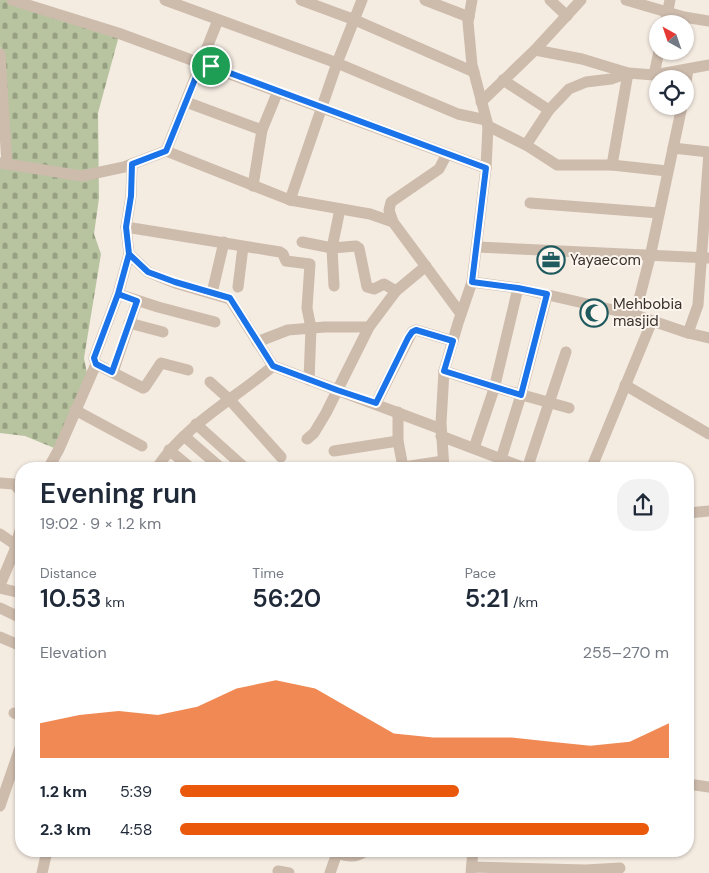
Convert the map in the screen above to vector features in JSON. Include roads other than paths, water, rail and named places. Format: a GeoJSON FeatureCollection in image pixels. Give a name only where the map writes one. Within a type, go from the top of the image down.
{"type":"FeatureCollection","features":[{"type":"Feature","properties":{"kind":"street"},"geometry":{"type":"LineString","coordinates":[[12,0],[118,33],[202,62],[486,168]]}},
{"type":"Feature","properties":{"kind":"street"},"geometry":{"type":"LineString","coordinates":[[165,0],[337,63],[458,114],[487,123],[557,165],[612,165],[667,171]]}},
{"type":"Feature","properties":{"kind":"street"},"geometry":{"type":"LineString","coordinates":[[301,0],[355,20],[474,72]]}},
{"type":"Feature","properties":{"kind":"street"},"geometry":{"type":"LineString","coordinates":[[290,200],[337,63],[362,0]]}},
{"type":"Feature","properties":{"kind":"street"},"geometry":{"type":"LineString","coordinates":[[425,0],[469,17]]}},
{"type":"Feature","properties":{"kind":"street"},"geometry":{"type":"LineString","coordinates":[[444,462],[441,432],[444,371],[472,282],[486,168],[487,123],[474,72],[468,22],[472,0]]}},
{"type":"Feature","properties":{"kind":"street"},"geometry":{"type":"LineString","coordinates":[[550,0],[567,16]]}},
{"type":"Feature","properties":{"kind":"street"},"geometry":{"type":"LineString","coordinates":[[481,102],[535,50],[581,0]]}},
{"type":"Feature","properties":{"kind":"street"},"geometry":{"type":"LineString","coordinates":[[626,0],[659,15]]}},
{"type":"Feature","properties":{"kind":"street"},"geometry":{"type":"LineString","coordinates":[[667,15],[670,0]]}},
{"type":"Feature","properties":{"kind":"street"},"geometry":{"type":"LineString","coordinates":[[694,18],[709,20]]}},
{"type":"Feature","properties":{"kind":"street"},"geometry":{"type":"LineString","coordinates":[[166,151],[218,20]]}},
{"type":"Feature","properties":{"kind":"street"},"geometry":{"type":"LineString","coordinates":[[535,50],[582,59],[628,73],[649,74]]}},
{"type":"Feature","properties":{"kind":"street"},"geometry":{"type":"LineString","coordinates":[[0,54],[3,163],[82,176],[132,164],[166,151],[290,200],[370,214],[393,222]]}},
{"type":"Feature","properties":{"kind":"street"},"geometry":{"type":"LineString","coordinates":[[688,70],[709,65]]}},
{"type":"Feature","properties":{"kind":"street"},"geometry":{"type":"LineString","coordinates":[[526,146],[549,110],[569,90],[586,82],[611,79],[628,73]]}},
{"type":"Feature","properties":{"kind":"street"},"geometry":{"type":"LineString","coordinates":[[612,165],[628,73]]}},
{"type":"Feature","properties":{"kind":"street"},"geometry":{"type":"LineString","coordinates":[[503,80],[549,110]]}},
{"type":"Feature","properties":{"kind":"street"},"geometry":{"type":"LineString","coordinates":[[253,186],[262,130],[278,91]]}},
{"type":"Feature","properties":{"kind":"street"},"geometry":{"type":"LineString","coordinates":[[186,102],[262,130]]}},
{"type":"Feature","properties":{"kind":"street"},"geometry":{"type":"LineString","coordinates":[[635,315],[650,256],[680,115]]}},
{"type":"Feature","properties":{"kind":"street"},"geometry":{"type":"LineString","coordinates":[[673,148],[709,152],[706,258],[698,305],[688,333]]}},
{"type":"Feature","properties":{"kind":"street"},"geometry":{"type":"LineString","coordinates":[[448,154],[439,169],[391,202],[389,210],[393,222],[461,314]]}},
{"type":"Feature","properties":{"kind":"street"},"geometry":{"type":"LineString","coordinates":[[51,462],[96,364],[94,358],[118,294],[129,254],[126,227],[131,196],[132,164]]}},
{"type":"Feature","properties":{"kind":"street"},"geometry":{"type":"LineString","coordinates":[[530,203],[659,213]]}},
{"type":"Feature","properties":{"kind":"street"},"geometry":{"type":"LineString","coordinates":[[334,286],[332,248],[340,209]]}},
{"type":"Feature","properties":{"kind":"street"},"geometry":{"type":"LineString","coordinates":[[126,227],[280,252],[286,261],[310,264],[307,308],[311,328],[309,380]]}},
{"type":"Feature","properties":{"kind":"street"},"geometry":{"type":"LineString","coordinates":[[212,293],[224,242]]}},
{"type":"Feature","properties":{"kind":"street"},"geometry":{"type":"LineString","coordinates":[[302,242],[332,248],[356,246],[359,248],[367,287],[374,289],[384,284],[396,291]]}},
{"type":"Feature","properties":{"kind":"street"},"geometry":{"type":"LineString","coordinates":[[238,287],[243,247]]}},
{"type":"Feature","properties":{"kind":"street"},"geometry":{"type":"LineString","coordinates":[[477,247],[706,258]]}},
{"type":"Feature","properties":{"kind":"street"},"geometry":{"type":"LineString","coordinates":[[129,254],[148,272],[230,298],[273,366],[376,403],[474,448],[510,462]]}},
{"type":"Feature","properties":{"kind":"street"},"geometry":{"type":"LineString","coordinates":[[307,439],[314,433],[326,413],[369,327],[396,291],[426,266]]}},
{"type":"Feature","properties":{"kind":"street"},"geometry":{"type":"LineString","coordinates":[[472,282],[547,294],[635,315],[709,338]]}},
{"type":"Feature","properties":{"kind":"street"},"geometry":{"type":"LineString","coordinates":[[474,448],[494,387],[518,288]]}},
{"type":"Feature","properties":{"kind":"street"},"geometry":{"type":"LineString","coordinates":[[118,294],[215,322]]}},
{"type":"Feature","properties":{"kind":"street"},"geometry":{"type":"LineString","coordinates":[[502,459],[547,294]]}},
{"type":"Feature","properties":{"kind":"street"},"geometry":{"type":"LineString","coordinates":[[112,372],[137,301]]}},
{"type":"Feature","properties":{"kind":"street"},"geometry":{"type":"LineString","coordinates":[[594,462],[652,320]]}},
{"type":"Feature","properties":{"kind":"street"},"geometry":{"type":"LineString","coordinates":[[129,323],[162,332]]}},
{"type":"Feature","properties":{"kind":"street"},"geometry":{"type":"LineString","coordinates":[[257,342],[288,330],[369,327]]}},
{"type":"Feature","properties":{"kind":"street"},"geometry":{"type":"LineString","coordinates":[[376,403],[412,332],[416,330],[453,341]]}},
{"type":"Feature","properties":{"kind":"street"},"geometry":{"type":"LineString","coordinates":[[529,462],[566,352]]}},
{"type":"Feature","properties":{"kind":"street"},"geometry":{"type":"LineString","coordinates":[[96,364],[143,388],[146,387],[161,363],[188,370]]}},
{"type":"Feature","properties":{"kind":"street"},"geometry":{"type":"LineString","coordinates":[[161,462],[169,450],[196,424],[252,384],[273,366]]}},
{"type":"Feature","properties":{"kind":"street"},"geometry":{"type":"LineString","coordinates":[[444,371],[569,408]]}},
{"type":"Feature","properties":{"kind":"street"},"geometry":{"type":"LineString","coordinates":[[210,382],[229,399],[281,457]]}},
{"type":"Feature","properties":{"kind":"street"},"geometry":{"type":"LineString","coordinates":[[625,386],[709,434]]}},
{"type":"Feature","properties":{"kind":"street"},"geometry":{"type":"LineString","coordinates":[[75,410],[142,446]]}},
{"type":"Feature","properties":{"kind":"street"},"geometry":{"type":"LineString","coordinates":[[397,462],[398,412]]}},
{"type":"Feature","properties":{"kind":"street"},"geometry":{"type":"LineString","coordinates":[[196,424],[238,462]]}},
{"type":"Feature","properties":{"kind":"street"},"geometry":{"type":"LineString","coordinates":[[184,436],[214,462]]}},
{"type":"Feature","properties":{"kind":"street"},"geometry":{"type":"LineString","coordinates":[[334,451],[398,441]]}},
{"type":"Feature","properties":{"kind":"street"},"geometry":{"type":"LineString","coordinates":[[169,450],[184,462]]}},
{"type":"Feature","properties":{"kind":"street"},"geometry":{"type":"LineString","coordinates":[[0,483],[15,485]]}},
{"type":"Feature","properties":{"kind":"street"},"geometry":{"type":"LineString","coordinates":[[694,513],[709,511]]}},
{"type":"Feature","properties":{"kind":"street"},"geometry":{"type":"LineString","coordinates":[[0,534],[15,548]]}},
{"type":"Feature","properties":{"kind":"street"},"geometry":{"type":"LineString","coordinates":[[15,553],[2,572],[0,587],[15,591]]}},
{"type":"Feature","properties":{"kind":"street"},"geometry":{"type":"LineString","coordinates":[[0,608],[15,615]]}},
{"type":"Feature","properties":{"kind":"street"},"geometry":{"type":"LineString","coordinates":[[0,637],[15,643]]}},
{"type":"Feature","properties":{"kind":"street"},"geometry":{"type":"LineString","coordinates":[[0,806],[15,762]]}},
{"type":"Feature","properties":{"kind":"street"},"geometry":{"type":"LineString","coordinates":[[695,785],[709,788]]}},
{"type":"Feature","properties":{"kind":"street"},"geometry":{"type":"LineString","coordinates":[[42,873],[46,857]]}},
{"type":"Feature","properties":{"kind":"street"},"geometry":{"type":"LineString","coordinates":[[330,873],[333,857]]}},
{"type":"Feature","properties":{"kind":"street"},"geometry":{"type":"LineString","coordinates":[[473,857],[472,870],[586,870],[620,868]]}},
{"type":"Feature","properties":{"kind":"place","name":"Yayaecom"},"geometry":{"type":"Point","coordinates":[551,260]}},
{"type":"Feature","properties":{"kind":"place","name":"Mehbobia masjid"},"geometry":{"type":"Point","coordinates":[594,313]}}]}
